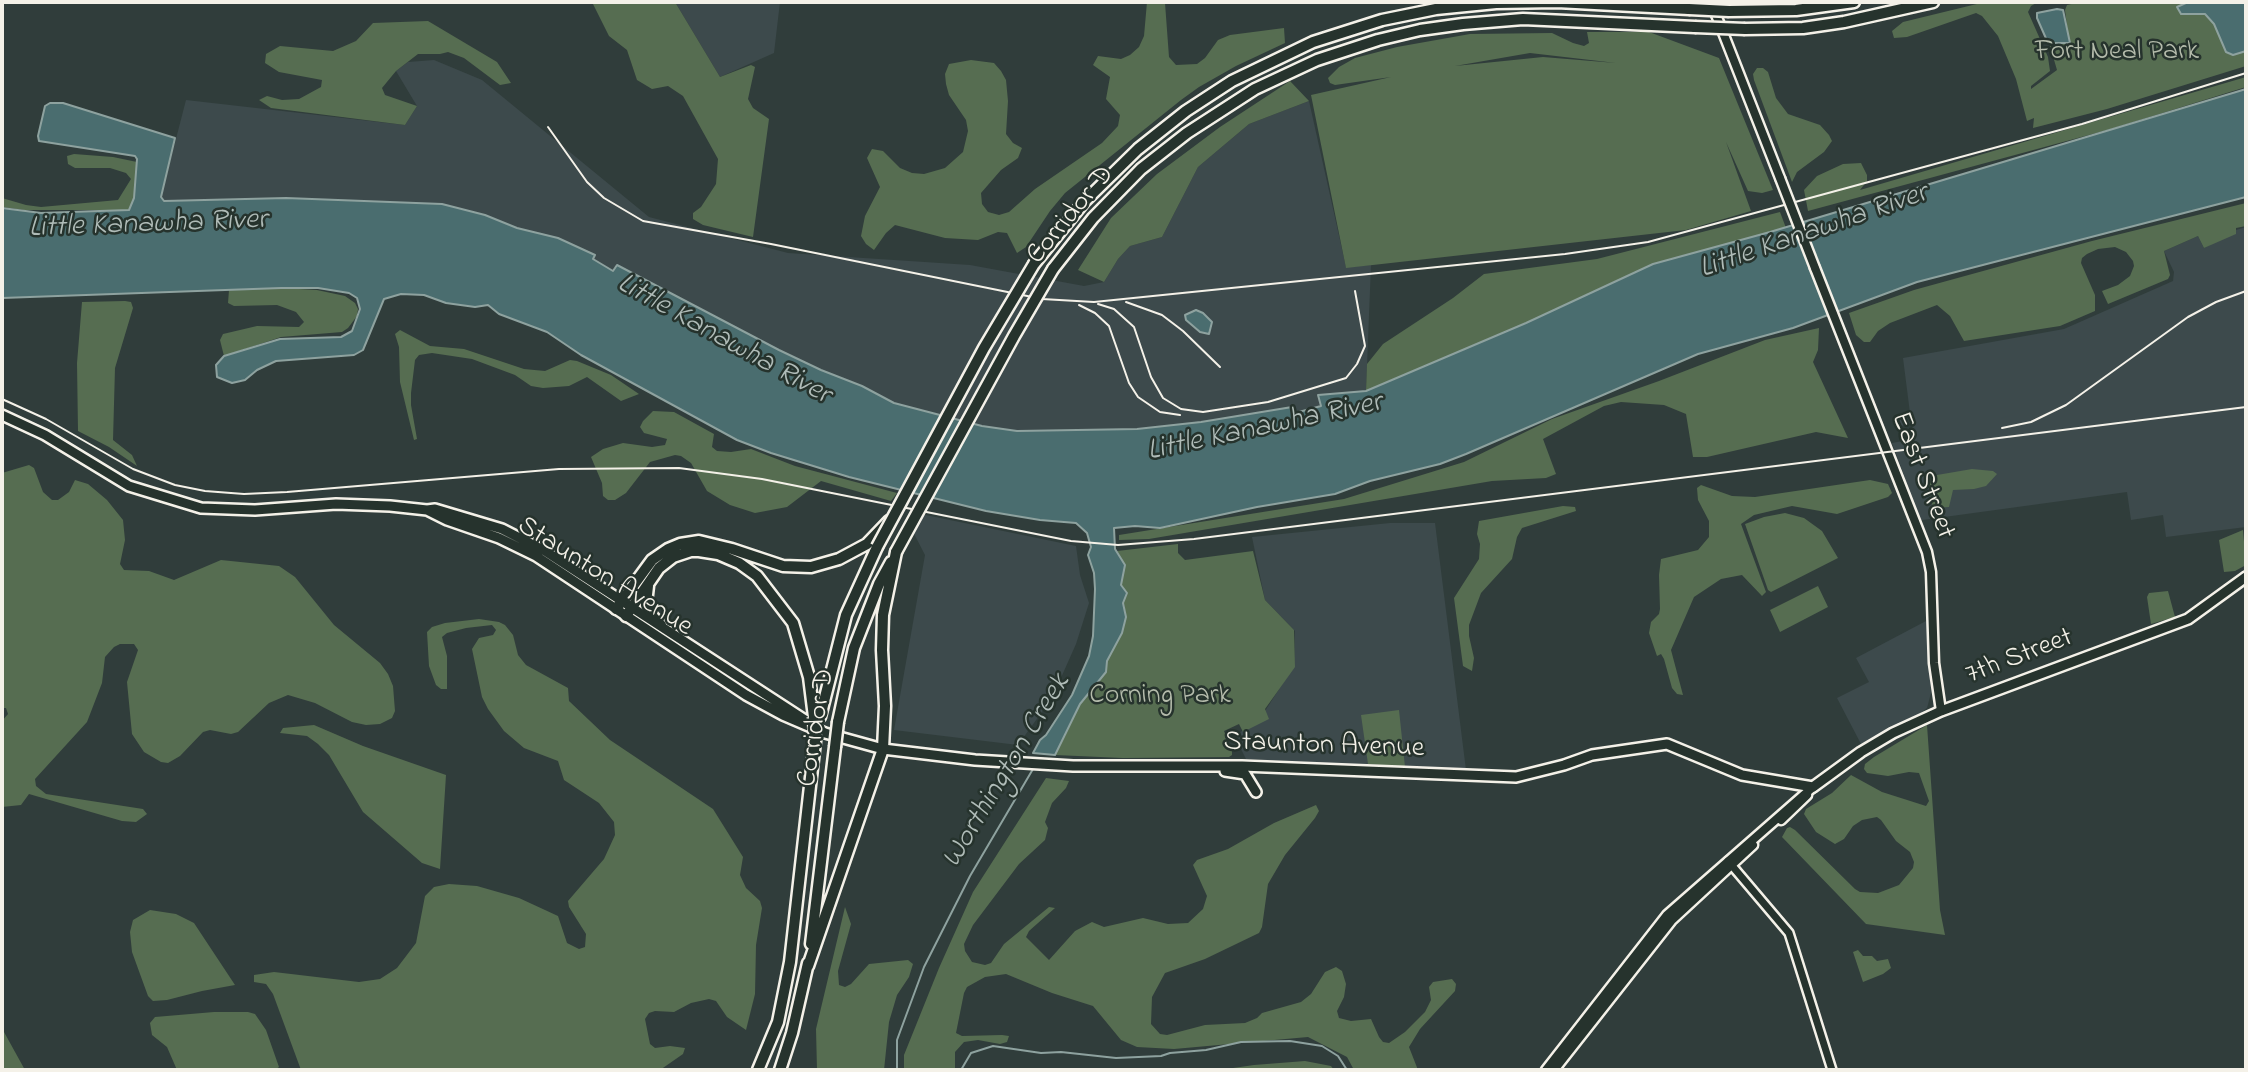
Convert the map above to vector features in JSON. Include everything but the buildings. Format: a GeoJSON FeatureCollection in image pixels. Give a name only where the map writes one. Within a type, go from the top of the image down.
{"type":"FeatureCollection","features":[{"type":"Feature","properties":{"kind":"highway","name":"Corridor D"},"geometry":{"type":"LineString","coordinates":[[758,1070],[778,1022],[790,962],[817,717],[846,615],[872,545],[892,518],[984,348],[1034,264],[1084,202],[1138,149],[1186,111],[1232,81],[1313,42],[1382,20],[1436,9],[1496,3],[1558,2],[1729,11],[1796,10],[1854,2]]}},
{"type":"Feature","properties":{"kind":"highway","name":"Corridor D"},"geometry":{"type":"LineString","coordinates":[[780,1070],[808,966],[838,722],[854,648],[879,584],[1007,347],[1053,269],[1093,218],[1141,169],[1187,132],[1255,89],[1317,60],[1378,40],[1420,30],[1523,19],[1745,30],[1803,28],[1933,2]]}},
{"type":"Feature","properties":{"kind":"highway"},"geometry":{"type":"LineString","coordinates":[[619,604],[652,560],[680,544],[699,541],[783,566],[811,567],[872,545]]}},
{"type":"Feature","properties":{"kind":"highway"},"geometry":{"type":"LineString","coordinates":[[626,616],[652,576],[673,557],[699,551],[718,554],[739,563],[757,576],[793,623],[803,650],[817,717]]}},
{"type":"Feature","properties":{"kind":"highway"},"geometry":{"type":"LineString","coordinates":[[808,966],[883,749],[883,615],[897,552]]}},
{"type":"Feature","properties":{"kind":"highway"},"geometry":{"type":"LineString","coordinates":[[652,576],[646,589],[646,603],[652,616],[661,625]]}},
{"type":"Feature","properties":{"kind":"main road","name":"East Street"},"geometry":{"type":"LineString","coordinates":[[1711,2],[1930,562],[1934,663],[1941,711]]}},
{"type":"Feature","properties":{"kind":"main road","name":"Staunton Avenue"},"geometry":{"type":"LineString","coordinates":[[2,415],[45,435],[129,486],[201,508],[255,510],[336,504],[435,509],[524,539],[619,604],[626,616],[746,695],[825,733],[883,749],[1073,766],[1254,766],[1516,777],[1592,755],[1667,744],[1742,775],[1813,787]]}},
{"type":"Feature","properties":{"kind":"main road","name":"7th Street"},"geometry":{"type":"LineString","coordinates":[[1546,1070],[1667,915],[1813,787],[1861,752],[1893,733],[1941,711],[2188,619],[2246,577]]}},
{"type":"Feature","properties":{"kind":"main road","name":"Staunton Avenue"},"geometry":{"type":"LineString","coordinates":[[619,604],[632,606],[825,733]]}},
{"type":"Feature","properties":{"kind":"main road"},"geometry":{"type":"LineString","coordinates":[[1181,766],[1197,770],[1240,772],[1252,781]]}},
{"type":"Feature","properties":{"kind":"main road"},"geometry":{"type":"LineString","coordinates":[[1254,766],[1252,781],[1256,792]]}},
{"type":"Feature","properties":{"kind":"main road","name":"7th Street"},"geometry":{"type":"LineString","coordinates":[[1554,1070],[1672,920],[1729,863]]}},
{"type":"Feature","properties":{"kind":"street"},"geometry":{"type":"LineString","coordinates":[[1729,863],[1789,933],[1832,1070]]}},
{"type":"Feature","properties":{"kind":"shaded area"},"geometry":{"type":"Polygon","coordinates":[[[675,2],[780,2],[774,53],[720,77],[675,2]]]}},
{"type":"Feature","properties":{"kind":"shaded area"},"geometry":{"type":"Polygon","coordinates":[[[434,60],[482,80],[649,217],[788,253],[970,265],[1084,286],[1104,282],[1118,259],[1130,246],[1162,237],[1198,167],[1249,124],[1309,101],[1346,267],[1371,265],[1366,391],[1319,395],[1321,406],[1294,413],[1292,407],[1138,429],[1017,431],[982,426],[894,403],[779,350],[617,265],[613,271],[593,259],[595,256],[558,238],[517,228],[485,215],[442,204],[286,198],[164,201],[161,197],[186,100],[405,125],[417,106],[396,71],[408,62],[434,60]]]}},
{"type":"Feature","properties":{"kind":"shaded area"},"geometry":{"type":"Polygon","coordinates":[[[2246,227],[2246,527],[2166,537],[2163,515],[2131,520],[2127,492],[1915,521],[1904,475],[1892,443],[1913,439],[1912,423],[1901,426],[1899,417],[1910,413],[1903,358],[2064,329],[2173,281],[2174,272],[2164,251],[2198,236],[2204,248],[2246,227]]]}},
{"type":"Feature","properties":{"kind":"shaded area"},"geometry":{"type":"Polygon","coordinates":[[[911,512],[1076,546],[1080,575],[1089,603],[1076,644],[1052,698],[1018,745],[894,730],[925,555],[907,520],[911,512]]]}},
{"type":"Feature","properties":{"kind":"shaded area"},"geometry":{"type":"Polygon","coordinates":[[[1390,523],[1435,523],[1466,770],[1246,759],[1235,737],[1265,711],[1294,666],[1295,631],[1265,600],[1252,537],[1390,523]]]}},
{"type":"Feature","properties":{"kind":"shaded area"},"geometry":{"type":"Polygon","coordinates":[[[1926,621],[1931,693],[1927,708],[1861,744],[1837,698],[1869,682],[1856,658],[1926,621]]]}},
{"type":"Feature","properties":{"kind":"green space"},"geometry":{"type":"Polygon","coordinates":[[[592,2],[675,2],[720,77],[751,65],[755,67],[748,99],[753,108],[769,119],[753,237],[703,225],[693,219],[693,213],[701,207],[716,184],[718,159],[683,96],[668,86],[652,89],[637,80],[627,50],[609,36],[592,2]]]}},
{"type":"Feature","properties":{"kind":"green space"},"geometry":{"type":"Polygon","coordinates":[[[1147,2],[1165,3],[1169,57],[1176,65],[1197,64],[1218,40],[1230,35],[1284,28],[1285,43],[1236,66],[1181,100],[1065,193],[1026,247],[1017,253],[1007,233],[998,232],[978,240],[945,238],[895,225],[874,250],[866,244],[861,236],[865,216],[880,187],[867,158],[872,149],[883,151],[900,168],[924,174],[945,168],[963,152],[968,131],[966,120],[949,95],[945,74],[949,64],[971,60],[994,63],[1006,80],[1006,134],[1013,143],[1022,148],[1018,158],[1001,170],[981,193],[982,204],[988,212],[999,215],[1009,212],[1035,189],[1102,143],[1118,126],[1120,115],[1106,99],[1110,77],[1093,65],[1098,56],[1121,59],[1139,47],[1144,36],[1147,2]]]}},
{"type":"Feature","properties":{"kind":"green space","name":"Fort Neal Park"},"geometry":{"type":"Polygon","coordinates":[[[1985,2],[2038,2],[2031,6],[2028,12],[2048,57],[2050,71],[2031,86],[2031,89],[2057,70],[2050,46],[2068,34],[2065,10],[2067,5],[2080,2],[2246,2],[2246,66],[2107,109],[2033,128],[2034,118],[2027,121],[2016,79],[1998,36],[1982,16],[1976,13],[1907,37],[1894,38],[1892,31],[1903,22],[1985,2]]]}},
{"type":"Feature","properties":{"kind":"green space"},"geometry":{"type":"Polygon","coordinates":[[[428,21],[497,62],[511,83],[500,85],[464,58],[448,52],[418,54],[396,71],[382,88],[385,95],[417,106],[405,125],[271,108],[259,100],[267,96],[282,100],[299,99],[321,87],[322,80],[279,72],[265,63],[266,54],[280,46],[333,51],[356,41],[373,23],[428,21]]]}},
{"type":"Feature","properties":{"kind":"green space"},"geometry":{"type":"Polygon","coordinates":[[[1587,32],[1649,32],[1719,58],[1773,190],[1762,193],[1748,191],[1726,142],[1751,211],[1686,230],[1346,268],[1311,95],[1391,77],[1335,85],[1330,83],[1328,78],[1339,67],[1355,58],[1397,47],[1470,34],[1552,33],[1584,46],[1589,43],[1587,32]],[[1530,53],[1455,66],[1543,57],[1616,63],[1530,53]]]}},
{"type":"Feature","properties":{"kind":"green space"},"geometry":{"type":"Polygon","coordinates":[[[1757,68],[1768,72],[1776,98],[1788,114],[1820,125],[1832,141],[1824,152],[1797,172],[1792,182],[1754,80],[1753,74],[1757,68]]]}},
{"type":"Feature","properties":{"kind":"green space"},"geometry":{"type":"Polygon","coordinates":[[[2246,77],[2246,87],[2111,129],[1808,211],[1804,190],[1817,176],[1843,164],[1861,163],[1867,181],[1860,190],[2246,77]]]}},
{"type":"Feature","properties":{"kind":"green space"},"geometry":{"type":"Polygon","coordinates":[[[1290,81],[1309,101],[1249,124],[1198,167],[1162,237],[1130,246],[1118,259],[1104,282],[1078,270],[1111,218],[1157,174],[1220,127],[1290,81]]]}},
{"type":"Feature","properties":{"kind":"green space"},"geometry":{"type":"Polygon","coordinates":[[[74,154],[137,162],[134,201],[129,210],[24,210],[2,207],[2,198],[41,207],[118,200],[131,179],[126,173],[110,168],[75,168],[68,164],[67,156],[74,154]]]}},
{"type":"Feature","properties":{"kind":"green space"},"geometry":{"type":"Polygon","coordinates":[[[2246,203],[2246,226],[2236,228],[2236,234],[2204,248],[2198,236],[2164,251],[2170,275],[2168,279],[2108,304],[2102,291],[2118,285],[2130,276],[2133,261],[2126,252],[2115,247],[2098,249],[2087,254],[2081,263],[2095,295],[2095,311],[2060,326],[1964,341],[1950,316],[1937,305],[1890,323],[1878,331],[1870,342],[1864,342],[1856,335],[1849,313],[1914,290],[2092,241],[2246,203]]]}},
{"type":"Feature","properties":{"kind":"green space"},"geometry":{"type":"Polygon","coordinates":[[[1780,212],[1786,228],[1653,264],[1526,323],[1366,391],[1367,364],[1383,344],[1484,274],[1597,259],[1780,212]]]}},
{"type":"Feature","properties":{"kind":"green space"},"geometry":{"type":"Polygon","coordinates":[[[229,290],[317,290],[345,296],[355,303],[357,316],[342,332],[281,337],[224,356],[220,340],[223,334],[257,326],[299,327],[304,322],[296,312],[277,305],[234,306],[228,303],[229,290]]]}},
{"type":"Feature","properties":{"kind":"green space"},"geometry":{"type":"Polygon","coordinates":[[[82,302],[131,302],[133,308],[115,368],[113,440],[132,455],[137,466],[78,431],[77,363],[82,302]]]}},
{"type":"Feature","properties":{"kind":"green space"},"geometry":{"type":"Polygon","coordinates":[[[1819,328],[1818,350],[1813,362],[1848,438],[1816,432],[1707,457],[1693,457],[1686,414],[1664,405],[1621,402],[1604,406],[1543,439],[1556,474],[1546,478],[1492,481],[1149,539],[1119,540],[1119,535],[1344,499],[1464,462],[1552,419],[1765,340],[1819,328]]]}},
{"type":"Feature","properties":{"kind":"green space"},"geometry":{"type":"Polygon","coordinates":[[[400,330],[430,346],[464,349],[524,369],[545,371],[570,360],[577,361],[611,375],[639,394],[621,401],[587,377],[569,386],[531,386],[515,375],[472,359],[432,353],[419,355],[415,360],[411,393],[417,439],[414,440],[400,382],[399,347],[395,334],[400,330]]]}},
{"type":"Feature","properties":{"kind":"green space"},"geometry":{"type":"Polygon","coordinates":[[[653,411],[674,412],[714,434],[712,447],[717,451],[751,449],[795,466],[897,493],[891,501],[821,481],[787,507],[755,513],[730,505],[707,491],[691,463],[675,455],[650,462],[626,493],[615,500],[608,500],[603,496],[602,483],[591,457],[603,449],[623,443],[652,447],[665,445],[667,439],[644,433],[640,427],[653,411]]]}},
{"type":"Feature","properties":{"kind":"green space"},"geometry":{"type":"Polygon","coordinates":[[[29,465],[34,468],[43,492],[52,500],[58,500],[69,492],[75,480],[88,484],[107,500],[123,520],[125,540],[120,564],[124,570],[149,571],[174,580],[221,560],[279,566],[295,577],[334,625],[380,663],[388,674],[393,686],[395,711],[392,718],[380,724],[352,722],[315,703],[288,695],[269,703],[238,732],[203,732],[180,756],[168,763],[161,762],[144,752],[132,734],[127,682],[138,650],[134,644],[120,644],[105,657],[102,683],[87,722],[35,779],[36,786],[46,794],[143,809],[147,814],[136,822],[122,821],[29,794],[21,805],[2,807],[2,721],[8,714],[6,708],[2,708],[2,473],[29,465]]]}},
{"type":"Feature","properties":{"kind":"green space"},"geometry":{"type":"Polygon","coordinates":[[[1972,469],[1993,471],[1997,474],[1986,486],[1953,490],[1949,507],[1933,508],[1928,482],[1937,475],[1972,469]]]}},
{"type":"Feature","properties":{"kind":"green space"},"geometry":{"type":"Polygon","coordinates":[[[1870,480],[1888,484],[1892,493],[1888,497],[1837,514],[1792,506],[1754,515],[1741,524],[1766,592],[1762,596],[1742,575],[1721,579],[1694,597],[1671,650],[1683,695],[1677,694],[1672,688],[1664,659],[1661,654],[1657,656],[1649,633],[1651,622],[1660,609],[1661,559],[1698,550],[1709,537],[1709,521],[1698,500],[1697,488],[1701,485],[1732,496],[1755,497],[1870,480]]]}},
{"type":"Feature","properties":{"kind":"green space"},"geometry":{"type":"Polygon","coordinates":[[[1563,506],[1575,507],[1576,511],[1522,528],[1512,559],[1481,593],[1469,625],[1474,658],[1472,671],[1463,666],[1454,598],[1479,559],[1479,521],[1563,506]]]}},
{"type":"Feature","properties":{"kind":"green space"},"geometry":{"type":"Polygon","coordinates":[[[1785,513],[1804,518],[1822,531],[1838,558],[1771,592],[1745,524],[1785,513]]]}},
{"type":"Feature","properties":{"kind":"green space"},"geometry":{"type":"Polygon","coordinates":[[[2243,530],[2246,565],[2235,571],[2224,572],[2219,540],[2243,530]]]}},
{"type":"Feature","properties":{"kind":"green space","name":"Corning Park"},"geometry":{"type":"Polygon","coordinates":[[[1178,544],[1178,553],[1185,560],[1253,551],[1265,600],[1294,630],[1295,667],[1265,709],[1269,719],[1243,732],[1239,724],[1224,731],[1232,751],[1229,757],[1123,758],[1055,755],[1080,704],[1106,672],[1107,661],[1122,633],[1126,617],[1121,585],[1125,565],[1117,551],[1178,544]]]}},
{"type":"Feature","properties":{"kind":"green space"},"geometry":{"type":"Polygon","coordinates":[[[1818,586],[1828,607],[1780,632],[1770,610],[1818,586]]]}},
{"type":"Feature","properties":{"kind":"green space"},"geometry":{"type":"Polygon","coordinates":[[[2168,591],[2175,617],[2151,624],[2147,597],[2149,593],[2168,591]]]}},
{"type":"Feature","properties":{"kind":"green space"},"geometry":{"type":"Polygon","coordinates":[[[479,619],[505,625],[513,635],[518,655],[526,665],[568,688],[569,701],[610,740],[713,809],[743,857],[740,875],[746,888],[760,901],[762,908],[756,945],[755,994],[746,1030],[727,1017],[716,1001],[709,999],[691,1003],[674,1012],[649,1013],[645,1019],[650,1044],[655,1048],[685,1048],[683,1054],[660,1070],[301,1070],[273,994],[266,984],[254,982],[254,975],[274,972],[359,982],[380,979],[397,968],[416,943],[425,896],[434,887],[449,884],[477,886],[519,898],[558,916],[567,943],[579,949],[585,947],[586,934],[568,901],[604,859],[615,835],[614,822],[599,803],[564,780],[558,761],[524,748],[504,731],[488,709],[482,697],[472,649],[479,638],[493,635],[496,630],[492,625],[466,628],[442,637],[447,656],[447,689],[436,685],[429,666],[427,632],[432,627],[445,623],[479,619]]]}},
{"type":"Feature","properties":{"kind":"green space"},"geometry":{"type":"Polygon","coordinates":[[[1399,710],[1405,767],[1368,764],[1361,715],[1399,710]]]}},
{"type":"Feature","properties":{"kind":"green space"},"geometry":{"type":"Polygon","coordinates":[[[314,725],[363,746],[446,775],[440,869],[422,863],[363,812],[329,755],[318,744],[307,736],[280,733],[283,728],[314,725]]]}},
{"type":"Feature","properties":{"kind":"green space"},"geometry":{"type":"Polygon","coordinates":[[[1927,725],[1940,910],[1945,935],[1866,924],[1782,837],[1787,828],[1795,830],[1860,892],[1878,893],[1899,885],[1913,868],[1914,862],[1910,852],[1896,841],[1877,817],[1862,820],[1853,826],[1844,839],[1835,844],[1816,832],[1804,814],[1806,809],[1832,793],[1851,775],[1882,792],[1926,806],[1929,801],[1919,773],[1888,776],[1867,773],[1864,769],[1865,764],[1874,757],[1927,725]]]}},
{"type":"Feature","properties":{"kind":"green space"},"geometry":{"type":"Polygon","coordinates":[[[1046,778],[1069,781],[1052,803],[1045,822],[1048,828],[1045,840],[1019,864],[973,925],[964,944],[972,962],[985,965],[991,963],[1004,944],[1049,907],[1055,908],[1029,931],[1026,937],[1049,960],[1075,931],[1092,922],[1104,927],[1143,918],[1168,924],[1188,923],[1203,909],[1207,896],[1193,865],[1197,860],[1228,849],[1274,823],[1316,805],[1319,811],[1315,818],[1285,855],[1268,884],[1259,933],[1205,959],[1165,973],[1152,997],[1151,1024],[1160,1034],[1167,1035],[1205,1025],[1245,1023],[1262,1013],[1301,1002],[1311,994],[1325,972],[1336,967],[1342,971],[1346,984],[1344,997],[1337,1011],[1339,1018],[1351,1021],[1371,1019],[1379,1037],[1383,1042],[1389,1043],[1405,1032],[1425,1012],[1431,1000],[1429,987],[1433,982],[1452,979],[1456,984],[1455,991],[1420,1029],[1409,1047],[1418,1070],[1354,1070],[1347,1057],[1308,1037],[1174,1049],[1137,1047],[1121,1040],[1093,1006],[1006,974],[985,977],[967,987],[956,1033],[962,1036],[1009,1036],[1007,1042],[964,1042],[955,1052],[955,1070],[904,1070],[904,1055],[973,892],[1046,778]]]}},
{"type":"Feature","properties":{"kind":"green space"},"geometry":{"type":"Polygon","coordinates":[[[845,907],[851,924],[838,971],[839,985],[845,987],[851,984],[869,964],[908,960],[913,964],[909,977],[897,995],[889,1022],[884,1070],[817,1070],[816,1029],[845,907]]]}},
{"type":"Feature","properties":{"kind":"green space"},"geometry":{"type":"Polygon","coordinates":[[[150,910],[176,914],[194,923],[235,985],[153,1001],[148,996],[132,952],[130,932],[133,920],[150,910]]]}},
{"type":"Feature","properties":{"kind":"green space"},"geometry":{"type":"Polygon","coordinates":[[[1858,950],[1863,956],[1872,956],[1877,961],[1888,959],[1891,968],[1863,982],[1853,952],[1858,950]]]}},
{"type":"Feature","properties":{"kind":"green space"},"geometry":{"type":"Polygon","coordinates":[[[214,1012],[255,1014],[266,1030],[279,1067],[275,1070],[177,1070],[167,1047],[152,1035],[150,1023],[155,1017],[214,1012]]]}},
{"type":"Feature","properties":{"kind":"green space"},"geometry":{"type":"Polygon","coordinates":[[[2,1031],[4,1032],[25,1070],[2,1070],[2,1031]]]}},
{"type":"Feature","properties":{"kind":"green space"},"geometry":{"type":"Polygon","coordinates":[[[1305,1061],[1331,1066],[1334,1070],[1219,1070],[1254,1065],[1305,1061]]]}},
{"type":"Feature","properties":{"kind":"water"},"geometry":{"type":"Polygon","coordinates":[[[2188,2],[2246,2],[2246,51],[2233,55],[2226,52],[2214,24],[2205,14],[2181,14],[2177,7],[2188,2]]]}},
{"type":"Feature","properties":{"kind":"water"},"geometry":{"type":"Polygon","coordinates":[[[2063,10],[2070,43],[2048,43],[2037,18],[2037,13],[2063,10]]]}},
{"type":"Feature","properties":{"kind":"water","name":"Little Kanawha River"},"geometry":{"type":"Polygon","coordinates":[[[2246,89],[2246,197],[1917,282],[1793,328],[1698,354],[1440,464],[1370,481],[1335,494],[1257,507],[1160,528],[1114,528],[1115,549],[1125,565],[1121,585],[1127,593],[1123,603],[1126,617],[1122,633],[1107,661],[1106,672],[1080,704],[1055,755],[1033,753],[1072,695],[1089,656],[1093,636],[1095,589],[1094,573],[1088,555],[1091,547],[1087,533],[1076,523],[986,511],[849,477],[771,453],[737,440],[581,355],[547,332],[499,314],[488,305],[475,307],[446,303],[424,295],[401,294],[384,299],[363,350],[354,355],[276,361],[257,370],[245,380],[232,383],[217,377],[216,365],[224,356],[280,339],[341,337],[352,331],[360,309],[357,298],[349,293],[318,288],[281,288],[2,298],[2,208],[41,213],[129,210],[134,198],[135,156],[39,141],[45,106],[50,103],[63,103],[175,138],[161,197],[164,201],[286,198],[442,204],[558,238],[595,255],[593,259],[613,271],[617,265],[779,350],[894,403],[982,426],[1017,431],[1137,429],[1292,407],[1295,413],[1321,406],[1318,395],[1366,391],[1526,323],[1653,264],[1770,232],[2246,89]]]}},
{"type":"Feature","properties":{"kind":"water"},"geometry":{"type":"Polygon","coordinates":[[[1196,310],[1212,322],[1209,334],[1200,332],[1186,320],[1185,315],[1196,310]]]}},
{"type":"Feature","properties":{"kind":"waterway","name":"Worthington Creek"},"geometry":{"type":"LineString","coordinates":[[897,1070],[897,1040],[924,967],[970,876],[1033,769]]}},
{"type":"Feature","properties":{"kind":"waterway","name":"Worthington Creek"},"geometry":{"type":"LineString","coordinates":[[961,1070],[971,1053],[993,1046],[1041,1053],[1061,1052],[1116,1058],[1161,1056],[1241,1042],[1290,1041],[1322,1046],[1338,1056],[1347,1070]]}},
{"type":"Feature","properties":{"kind":"railway"},"geometry":{"type":"LineString","coordinates":[[548,127],[587,182],[604,198],[643,221],[1042,299],[1094,302],[1565,254],[1648,242],[2082,124],[2246,73]]}},
{"type":"Feature","properties":{"kind":"railway"},"geometry":{"type":"LineString","coordinates":[[1098,304],[1114,309],[1134,327],[1151,377],[1163,398],[1181,409],[1203,412],[1268,402],[1346,378],[1357,364],[1365,346],[1355,291]]}},
{"type":"Feature","properties":{"kind":"railway"},"geometry":{"type":"LineString","coordinates":[[2002,428],[2031,422],[2066,405],[2188,317],[2216,302],[2246,291]]}},
{"type":"Feature","properties":{"kind":"railway"},"geometry":{"type":"LineString","coordinates":[[1126,302],[1162,315],[1183,331],[1220,367]]}},
{"type":"Feature","properties":{"kind":"railway"},"geometry":{"type":"LineString","coordinates":[[1079,305],[1095,313],[1109,326],[1129,383],[1138,397],[1160,412],[1180,415]]}},
{"type":"Feature","properties":{"kind":"railway"},"geometry":{"type":"LineString","coordinates":[[2,399],[46,419],[133,469],[175,485],[205,491],[244,494],[287,492],[559,469],[679,468],[762,479],[1071,541],[1118,545],[1194,539],[2246,407]]}}]}
